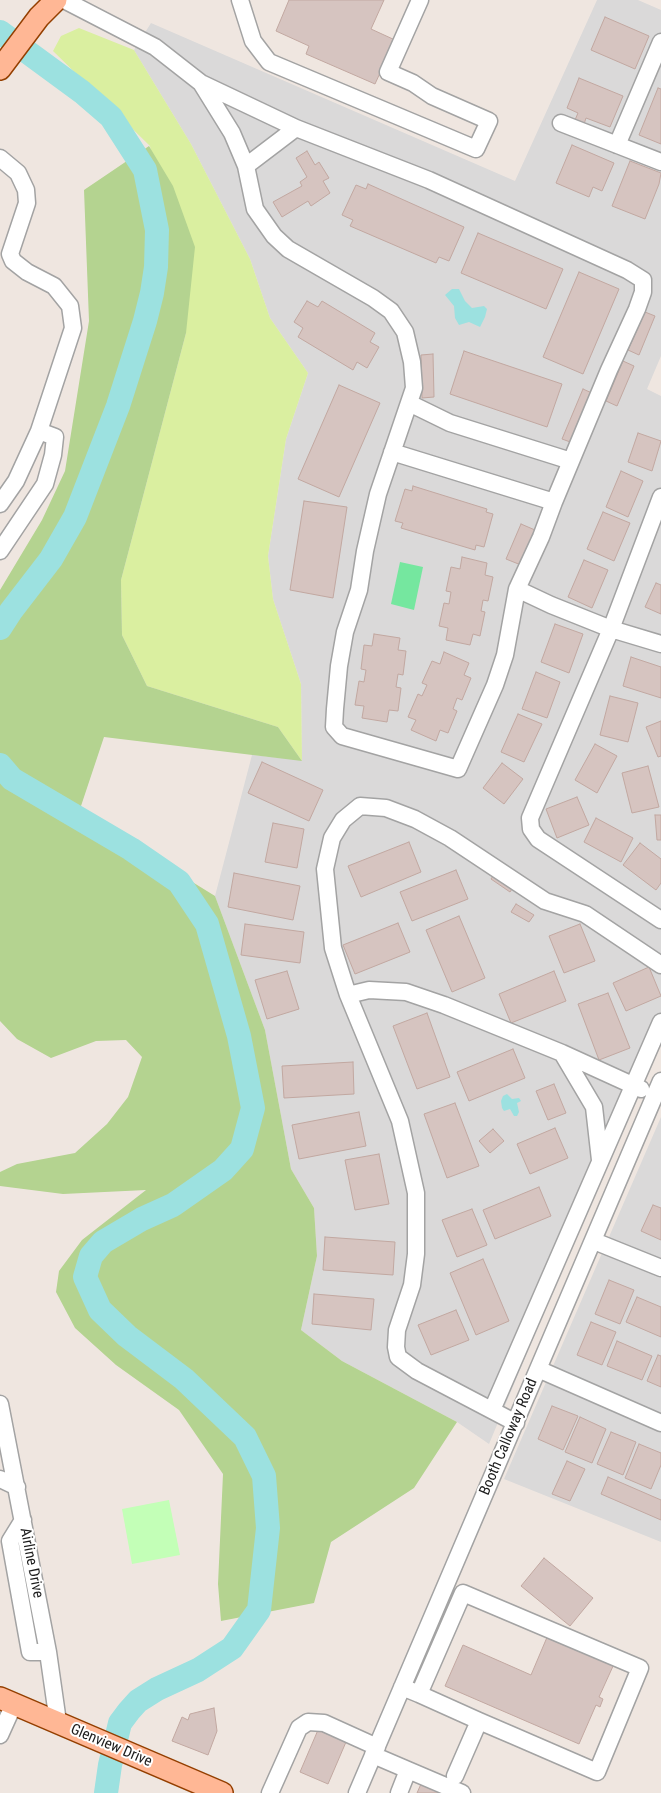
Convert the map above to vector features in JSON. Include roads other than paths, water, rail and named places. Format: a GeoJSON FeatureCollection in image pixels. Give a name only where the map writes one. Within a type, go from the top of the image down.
{"type":"FeatureCollection","features":[{"type":"Feature","properties":{"kind":"main road"},"geometry":{"type":"LineString","coordinates":[[0,69],[39,17],[56,0]]}},
{"type":"Feature","properties":{"kind":"main road","name":"Glenview Drive"},"geometry":{"type":"LineString","coordinates":[[7,1701],[215,1790]]}},
{"type":"Feature","properties":{"kind":"street"},"geometry":{"type":"LineString","coordinates":[[64,0],[155,47],[200,83],[296,128],[429,180],[627,270],[643,280],[643,292],[637,309],[609,370],[541,537],[517,589],[505,655],[495,685],[458,769],[342,736],[334,727],[344,632],[359,590],[365,551],[378,494],[414,388],[412,362],[405,332],[391,311],[373,298],[288,248],[274,236],[255,209],[246,166],[232,133],[200,83]]}},
{"type":"Feature","properties":{"kind":"street"},"geometry":{"type":"LineString","coordinates":[[240,0],[253,41],[269,62],[476,149],[489,121],[432,96],[413,83],[388,72],[420,0]]}},
{"type":"Feature","properties":{"kind":"street"},"geometry":{"type":"LineString","coordinates":[[616,145],[661,42]]}},
{"type":"Feature","properties":{"kind":"street"},"geometry":{"type":"LineString","coordinates":[[561,123],[661,162]]}},
{"type":"Feature","properties":{"kind":"street"},"geometry":{"type":"LineString","coordinates":[[246,166],[296,128]]}},
{"type":"Feature","properties":{"kind":"street"},"geometry":{"type":"LineString","coordinates":[[0,158],[18,173],[26,190],[27,203],[10,254],[13,262],[27,272],[54,286],[70,306],[72,328],[39,431],[16,481],[0,504]]}},
{"type":"Feature","properties":{"kind":"street"},"geometry":{"type":"LineString","coordinates":[[409,404],[450,423],[571,461]]}},
{"type":"Feature","properties":{"kind":"street"},"geometry":{"type":"LineString","coordinates":[[0,551],[45,484],[53,455],[55,438],[39,431]]}},
{"type":"Feature","properties":{"kind":"street"},"geometry":{"type":"LineString","coordinates":[[392,452],[554,502]]}},
{"type":"Feature","properties":{"kind":"street"},"geometry":{"type":"LineString","coordinates":[[661,497],[611,629],[530,818],[531,829],[538,839],[661,920]]}},
{"type":"Feature","properties":{"kind":"street"},"geometry":{"type":"LineString","coordinates":[[517,589],[611,629],[661,644]]}},
{"type":"Feature","properties":{"kind":"street"},"geometry":{"type":"LineString","coordinates":[[516,1423],[417,1372],[398,1357],[396,1347],[398,1330],[412,1285],[416,1254],[416,1193],[400,1121],[348,995],[333,948],[326,869],[332,838],[343,820],[360,806],[386,808],[424,824],[450,838],[545,901],[585,914],[661,965]]}},
{"type":"Feature","properties":{"kind":"street"},"geometry":{"type":"LineString","coordinates":[[348,995],[369,990],[406,992],[444,1005],[562,1053],[633,1085],[659,1092]]}},
{"type":"Feature","properties":{"kind":"street"},"geometry":{"type":"LineString","coordinates":[[492,1410],[661,1022]]}},
{"type":"Feature","properties":{"kind":"street"},"geometry":{"type":"LineString","coordinates":[[562,1053],[594,1106],[600,1162]]}},
{"type":"Feature","properties":{"kind":"street","name":"Booth Calloway Road"},"geometry":{"type":"LineString","coordinates":[[357,1793],[659,1092]]}},
{"type":"Feature","properties":{"kind":"street"},"geometry":{"type":"LineString","coordinates":[[594,1241],[661,1268]]}},
{"type":"Feature","properties":{"kind":"street"},"geometry":{"type":"LineString","coordinates":[[538,1370],[661,1423]]}},
{"type":"Feature","properties":{"kind":"street","name":"Airline Drive"},"geometry":{"type":"LineString","coordinates":[[0,1404],[48,1652],[58,1722]]}},
{"type":"Feature","properties":{"kind":"street"},"geometry":{"type":"LineString","coordinates":[[0,1479],[17,1487]]}},
{"type":"Feature","properties":{"kind":"street"},"geometry":{"type":"LineString","coordinates":[[402,1687],[597,1772],[640,1668],[446,1586]]}},
{"type":"Feature","properties":{"kind":"street"},"geometry":{"type":"LineString","coordinates":[[419,1694],[463,1593]]}},
{"type":"Feature","properties":{"kind":"street"},"geometry":{"type":"LineString","coordinates":[[0,1735],[7,1701]]}},
{"type":"Feature","properties":{"kind":"street"},"geometry":{"type":"LineString","coordinates":[[455,1776],[479,1720]]}},
{"type":"Feature","properties":{"kind":"street"},"geometry":{"type":"LineString","coordinates":[[270,1793],[299,1728],[308,1722],[324,1723],[408,1770],[462,1793]]}},
{"type":"Feature","properties":{"kind":"street"},"geometry":{"type":"LineString","coordinates":[[399,1793],[408,1770]]}},
{"type":"Feature","properties":{"kind":"water"},"geometry":{"type":"Polygon","coordinates":[[[452,289],[459,289],[465,301],[472,308],[484,306],[487,309],[480,327],[469,322],[459,325],[455,318],[454,306],[445,295],[452,289]]]}},
{"type":"Feature","properties":{"kind":"water"},"geometry":{"type":"Polygon","coordinates":[[[507,1094],[512,1099],[519,1098],[521,1101],[517,1103],[519,1112],[517,1116],[514,1116],[510,1109],[504,1111],[502,1108],[501,1101],[503,1096],[507,1094]]]}},
{"type":"Feature","properties":{"kind":"waterway"},"geometry":{"type":"LineString","coordinates":[[0,32],[82,92],[111,117],[145,170],[157,230],[156,267],[145,321],[118,406],[75,517],[51,559],[0,628]]}},
{"type":"Feature","properties":{"kind":"waterway"},"geometry":{"type":"LineString","coordinates":[[0,765],[12,779],[131,849],[179,882],[207,924],[239,1036],[253,1108],[242,1149],[223,1170],[173,1205],[142,1219],[103,1242],[91,1256],[85,1277],[100,1310],[127,1336],[184,1379],[245,1437],[264,1476],[268,1528],[259,1610],[232,1648],[198,1670],[157,1689],[138,1701],[129,1711],[120,1723],[110,1765],[106,1793]]}}]}
